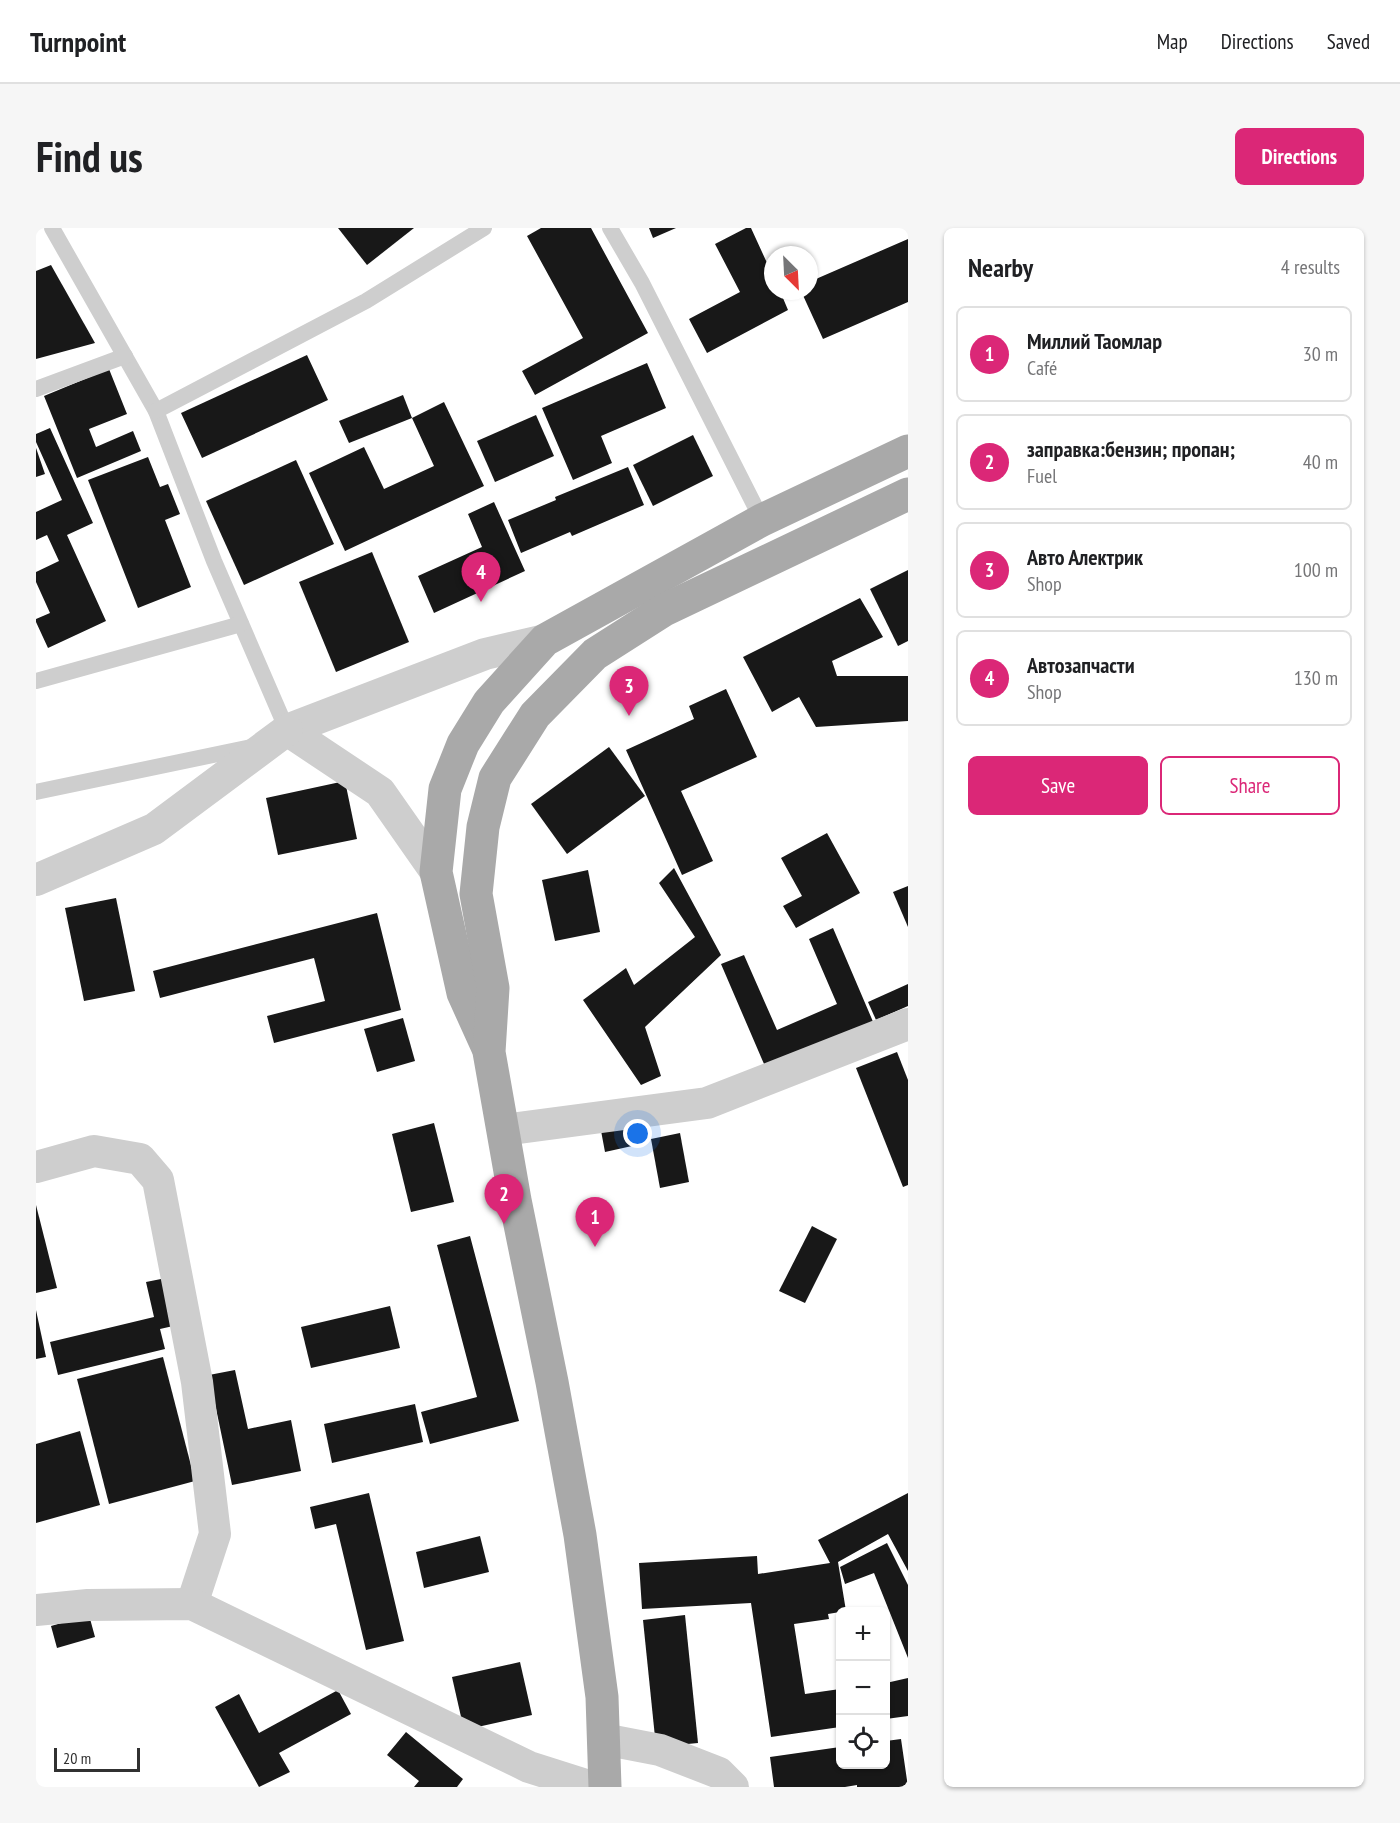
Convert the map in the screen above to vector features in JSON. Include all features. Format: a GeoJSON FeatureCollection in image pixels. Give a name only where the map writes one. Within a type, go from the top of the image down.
{"type":"FeatureCollection","features":[{"type":"Feature","properties":{"kind":"main road"},"geometry":{"type":"LineString","coordinates":[[605,1787],[602,1697],[580,1535],[552,1382],[515,1200],[489,1052],[463,993],[436,872],[445,789],[463,744],[489,702],[545,640],[762,520],[908,451]]}},
{"type":"Feature","properties":{"kind":"main road"},"geometry":{"type":"LineString","coordinates":[[489,1052],[493,988],[476,894],[483,827],[495,778],[535,715],[595,654],[664,610],[908,494]]}},
{"type":"Feature","properties":{"kind":"street"},"geometry":{"type":"LineString","coordinates":[[36,879],[154,829],[287,730],[485,654],[545,640]]}},
{"type":"Feature","properties":{"kind":"street"},"geometry":{"type":"LineString","coordinates":[[287,730],[380,792],[436,872]]}},
{"type":"Feature","properties":{"kind":"street"},"geometry":{"type":"LineString","coordinates":[[503,1130],[707,1103],[908,1024]]}},
{"type":"Feature","properties":{"kind":"street"},"geometry":{"type":"LineString","coordinates":[[36,1167],[94,1151],[140,1159],[158,1180],[197,1382],[215,1534],[192,1604]]}},
{"type":"Feature","properties":{"kind":"street"},"geometry":{"type":"LineString","coordinates":[[36,1610],[88,1605],[192,1604],[529,1767],[592,1787]]}},
{"type":"Feature","properties":{"kind":"street"},"geometry":{"type":"LineString","coordinates":[[603,1739],[660,1750],[719,1773],[733,1787]]}},
{"type":"Feature","properties":{"kind":"lane"},"geometry":{"type":"LineString","coordinates":[[36,792],[270,743],[287,730],[214,561],[156,411],[52,228]]}},
{"type":"Feature","properties":{"kind":"lane"},"geometry":{"type":"LineString","coordinates":[[156,411],[366,301],[484,228]]}},
{"type":"Feature","properties":{"kind":"lane"},"geometry":{"type":"LineString","coordinates":[[610,228],[642,283],[762,520]]}},
{"type":"Feature","properties":{"kind":"lane"},"geometry":{"type":"LineString","coordinates":[[36,389],[125,356]]}},
{"type":"Feature","properties":{"kind":"lane"},"geometry":{"type":"LineString","coordinates":[[36,681],[241,624]]}},
{"type":"Feature","properties":{"kind":"building"},"geometry":{"type":"Polygon","coordinates":[[[338,228],[414,228],[367,265],[338,228]]]}},
{"type":"Feature","properties":{"kind":"building"},"geometry":{"type":"Polygon","coordinates":[[[541,228],[591,228],[648,333],[535,395],[522,371],[583,338],[527,236],[541,228]]]}},
{"type":"Feature","properties":{"kind":"building"},"geometry":{"type":"Polygon","coordinates":[[[649,228],[676,228],[653,238],[649,228]]]}},
{"type":"Feature","properties":{"kind":"building"},"geometry":{"type":"Polygon","coordinates":[[[746,228],[751,228],[764,256],[764,300],[784,300],[788,310],[707,353],[689,319],[740,292],[715,244],[746,228]]]}},
{"type":"Feature","properties":{"kind":"building"},"geometry":{"type":"Polygon","coordinates":[[[908,239],[908,302],[823,339],[805,300],[818,300],[818,278],[908,239]]]}},
{"type":"Feature","properties":{"kind":"building"},"geometry":{"type":"Polygon","coordinates":[[[51,265],[95,343],[36,359],[36,271],[51,265]]]}},
{"type":"Feature","properties":{"kind":"building"},"geometry":{"type":"Polygon","coordinates":[[[307,355],[328,400],[202,458],[181,413],[307,355]]]}},
{"type":"Feature","properties":{"kind":"building"},"geometry":{"type":"Polygon","coordinates":[[[647,363],[666,408],[601,436],[612,463],[573,480],[542,408],[647,363]]]}},
{"type":"Feature","properties":{"kind":"building"},"geometry":{"type":"Polygon","coordinates":[[[109,369],[127,414],[89,429],[96,447],[133,431],[141,451],[77,478],[44,396],[109,369]]]}},
{"type":"Feature","properties":{"kind":"building"},"geometry":{"type":"Polygon","coordinates":[[[403,395],[412,418],[349,443],[339,421],[403,395]]]}},
{"type":"Feature","properties":{"kind":"building"},"geometry":{"type":"Polygon","coordinates":[[[444,402],[484,486],[345,551],[309,473],[364,447],[384,489],[434,466],[412,418],[444,402]]]}},
{"type":"Feature","properties":{"kind":"building"},"geometry":{"type":"Polygon","coordinates":[[[536,415],[554,456],[495,482],[477,441],[536,415]]]}},
{"type":"Feature","properties":{"kind":"building"},"geometry":{"type":"Polygon","coordinates":[[[50,428],[93,523],[67,535],[106,621],[48,648],[36,622],[36,619],[50,613],[36,582],[36,572],[59,561],[47,535],[36,540],[36,512],[62,500],[36,442],[36,434],[50,428]]]}},
{"type":"Feature","properties":{"kind":"building"},"geometry":{"type":"Polygon","coordinates":[[[693,435],[713,476],[653,506],[633,465],[693,435]]]}},
{"type":"Feature","properties":{"kind":"building"},"geometry":{"type":"Polygon","coordinates":[[[36,448],[45,474],[36,477],[36,448]]]}},
{"type":"Feature","properties":{"kind":"building"},"geometry":{"type":"Polygon","coordinates":[[[148,457],[160,487],[168,484],[180,514],[165,520],[191,587],[138,608],[88,480],[148,457]]]}},
{"type":"Feature","properties":{"kind":"building"},"geometry":{"type":"Polygon","coordinates":[[[296,460],[334,544],[244,585],[206,501],[296,460]]]}},
{"type":"Feature","properties":{"kind":"building"},"geometry":{"type":"Polygon","coordinates":[[[628,467],[644,505],[572,536],[570,532],[521,553],[508,520],[556,500],[555,497],[628,467]]]}},
{"type":"Feature","properties":{"kind":"building"},"geometry":{"type":"Polygon","coordinates":[[[494,502],[525,571],[434,613],[418,576],[482,547],[468,514],[494,502]]]}},
{"type":"Feature","properties":{"kind":"building"},"geometry":{"type":"Polygon","coordinates":[[[372,552],[409,642],[336,672],[299,582],[372,552]]]}},
{"type":"Feature","properties":{"kind":"building"},"geometry":{"type":"Polygon","coordinates":[[[908,570],[908,641],[898,646],[870,589],[908,570]]]}},
{"type":"Feature","properties":{"kind":"building"},"geometry":{"type":"Polygon","coordinates":[[[860,598],[883,637],[832,661],[837,676],[908,676],[908,721],[816,727],[799,697],[772,712],[743,657],[860,598]]]}},
{"type":"Feature","properties":{"kind":"building"},"geometry":{"type":"Polygon","coordinates":[[[726,689],[757,757],[681,791],[713,861],[682,875],[626,750],[694,719],[689,706],[726,689]]]}},
{"type":"Feature","properties":{"kind":"building"},"geometry":{"type":"Polygon","coordinates":[[[609,747],[645,796],[567,854],[531,804],[609,747]]]}},
{"type":"Feature","properties":{"kind":"building"},"geometry":{"type":"Polygon","coordinates":[[[345,781],[357,839],[278,855],[266,798],[345,781]]]}},
{"type":"Feature","properties":{"kind":"building"},"geometry":{"type":"Polygon","coordinates":[[[827,833],[860,893],[796,928],[783,906],[802,896],[781,858],[827,833]]]}},
{"type":"Feature","properties":{"kind":"building"},"geometry":{"type":"Polygon","coordinates":[[[674,868],[721,955],[645,1027],[661,1076],[641,1085],[583,1000],[626,968],[634,985],[695,937],[659,883],[674,868]]]}},
{"type":"Feature","properties":{"kind":"building"},"geometry":{"type":"Polygon","coordinates":[[[588,870],[600,932],[555,941],[542,880],[588,870]]]}},
{"type":"Feature","properties":{"kind":"building"},"geometry":{"type":"Polygon","coordinates":[[[908,886],[908,927],[893,892],[908,886]]]}},
{"type":"Feature","properties":{"kind":"building"},"geometry":{"type":"Polygon","coordinates":[[[116,898],[135,991],[84,1001],[65,908],[116,898]]]}},
{"type":"Feature","properties":{"kind":"building"},"geometry":{"type":"Polygon","coordinates":[[[377,913],[401,1010],[274,1043],[267,1016],[325,1001],[314,958],[160,998],[153,971],[377,913]]]}},
{"type":"Feature","properties":{"kind":"building"},"geometry":{"type":"Polygon","coordinates":[[[833,928],[874,1024],[767,1071],[721,964],[744,955],[777,1030],[837,1004],[809,939],[833,928]]]}},
{"type":"Feature","properties":{"kind":"building"},"geometry":{"type":"Polygon","coordinates":[[[908,984],[908,1006],[876,1020],[868,1002],[908,984]]]}},
{"type":"Feature","properties":{"kind":"building"},"geometry":{"type":"Polygon","coordinates":[[[403,1018],[415,1061],[377,1072],[364,1029],[403,1018]]]}},
{"type":"Feature","properties":{"kind":"building"},"geometry":{"type":"Polygon","coordinates":[[[897,1052],[908,1080],[908,1185],[903,1187],[856,1068],[897,1052]]]}},
{"type":"Feature","properties":{"kind":"building"},"geometry":{"type":"Polygon","coordinates":[[[634,1113],[641,1144],[605,1152],[599,1120],[634,1113]]]}},
{"type":"Feature","properties":{"kind":"building"},"geometry":{"type":"Polygon","coordinates":[[[434,1123],[454,1202],[411,1212],[392,1134],[434,1123]]]}},
{"type":"Feature","properties":{"kind":"building"},"geometry":{"type":"Polygon","coordinates":[[[680,1133],[689,1182],[660,1188],[651,1139],[680,1133]]]}},
{"type":"Feature","properties":{"kind":"building"},"geometry":{"type":"Polygon","coordinates":[[[36,1205],[57,1288],[36,1293],[36,1205]]]}},
{"type":"Feature","properties":{"kind":"building"},"geometry":{"type":"Polygon","coordinates":[[[812,1226],[837,1239],[805,1303],[779,1291],[812,1226]]]}},
{"type":"Feature","properties":{"kind":"building"},"geometry":{"type":"Polygon","coordinates":[[[470,1236],[519,1421],[430,1444],[421,1412],[477,1397],[437,1245],[470,1236]]]}},
{"type":"Feature","properties":{"kind":"building"},"geometry":{"type":"Polygon","coordinates":[[[171,1277],[182,1324],[160,1329],[165,1349],[58,1375],[50,1342],[154,1317],[146,1282],[171,1277]]]}},
{"type":"Feature","properties":{"kind":"building"},"geometry":{"type":"Polygon","coordinates":[[[390,1306],[400,1348],[311,1368],[301,1327],[390,1306]]]}},
{"type":"Feature","properties":{"kind":"building"},"geometry":{"type":"Polygon","coordinates":[[[36,1310],[46,1357],[36,1359],[36,1310]]]}},
{"type":"Feature","properties":{"kind":"building"},"geometry":{"type":"Polygon","coordinates":[[[163,1357],[195,1481],[109,1504],[77,1379],[163,1357]]]}},
{"type":"Feature","properties":{"kind":"building"},"geometry":{"type":"Polygon","coordinates":[[[235,1370],[248,1429],[291,1420],[301,1471],[232,1485],[209,1375],[235,1370]]]}},
{"type":"Feature","properties":{"kind":"building"},"geometry":{"type":"Polygon","coordinates":[[[415,1404],[423,1442],[332,1463],[324,1424],[415,1404]]]}},
{"type":"Feature","properties":{"kind":"building"},"geometry":{"type":"Polygon","coordinates":[[[80,1431],[100,1505],[36,1523],[36,1444],[80,1431]]]}},
{"type":"Feature","properties":{"kind":"building"},"geometry":{"type":"Polygon","coordinates":[[[369,1493],[404,1641],[366,1650],[336,1524],[315,1529],[310,1507],[369,1493]]]}},
{"type":"Feature","properties":{"kind":"building"},"geometry":{"type":"Polygon","coordinates":[[[908,1493],[908,1571],[888,1534],[838,1562],[845,1607],[836,1607],[836,1613],[828,1614],[829,1619],[794,1624],[805,1694],[836,1690],[836,1728],[771,1737],[751,1603],[642,1609],[639,1563],[757,1556],[758,1574],[830,1563],[818,1540],[908,1493]]]}},
{"type":"Feature","properties":{"kind":"building"},"geometry":{"type":"Polygon","coordinates":[[[480,1536],[489,1572],[424,1588],[416,1552],[480,1536]]]}},
{"type":"Feature","properties":{"kind":"building"},"geometry":{"type":"Polygon","coordinates":[[[887,1543],[908,1585],[908,1658],[890,1613],[890,1607],[888,1607],[874,1573],[845,1584],[840,1567],[887,1543]]]}},
{"type":"Feature","properties":{"kind":"building"},"geometry":{"type":"Polygon","coordinates":[[[89,1615],[95,1637],[57,1648],[51,1626],[89,1615]]]}},
{"type":"Feature","properties":{"kind":"building"},"geometry":{"type":"Polygon","coordinates":[[[685,1615],[698,1743],[656,1747],[643,1620],[685,1615]]]}},
{"type":"Feature","properties":{"kind":"building"},"geometry":{"type":"Polygon","coordinates":[[[520,1662],[532,1715],[464,1730],[452,1677],[520,1662]]]}},
{"type":"Feature","properties":{"kind":"building"},"geometry":{"type":"Polygon","coordinates":[[[908,1678],[908,1716],[890,1718],[890,1682],[908,1678]]]}},
{"type":"Feature","properties":{"kind":"building"},"geometry":{"type":"Polygon","coordinates":[[[338,1690],[351,1714],[279,1753],[290,1772],[259,1787],[215,1707],[239,1694],[259,1733],[338,1690]]]}},
{"type":"Feature","properties":{"kind":"building"},"geometry":{"type":"Polygon","coordinates":[[[406,1732],[463,1779],[457,1787],[414,1787],[419,1781],[387,1755],[406,1732]]]}},
{"type":"Feature","properties":{"kind":"building"},"geometry":{"type":"Polygon","coordinates":[[[901,1739],[908,1787],[857,1787],[857,1785],[774,1787],[770,1757],[836,1748],[836,1769],[890,1769],[890,1740],[901,1739]]]}},
{"type":"Feature","properties":{"kind":"place","name":"Автозапчасти"},"geometry":{"type":"Point","coordinates":[481,602]}},
{"type":"Feature","properties":{"kind":"place","name":"Авто Алектрик"},"geometry":{"type":"Point","coordinates":[629,716]}},
{"type":"Feature","properties":{"kind":"place","name":"заправка:бензин; пропан;"},"geometry":{"type":"Point","coordinates":[504,1224]}},
{"type":"Feature","properties":{"kind":"place","name":"Миллий Таомлар"},"geometry":{"type":"Point","coordinates":[595,1247]}}]}
